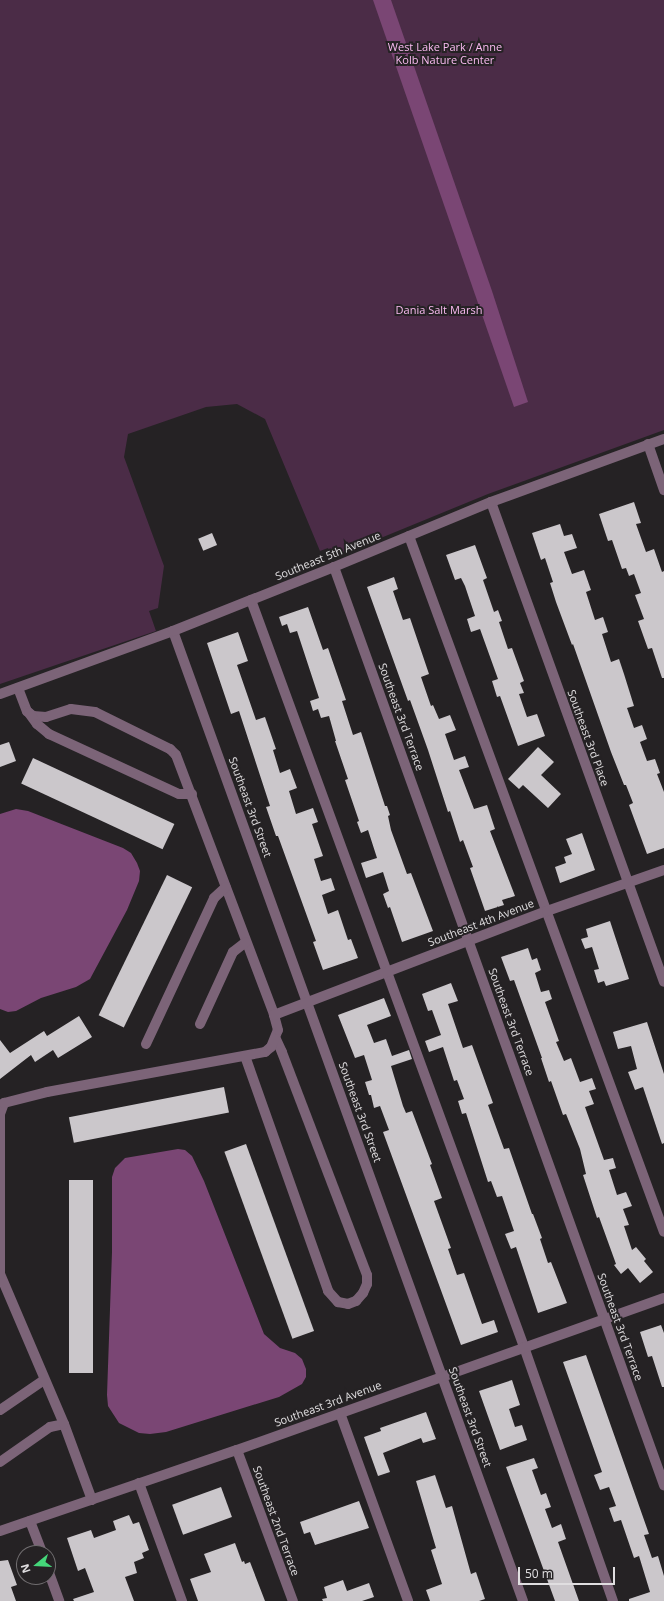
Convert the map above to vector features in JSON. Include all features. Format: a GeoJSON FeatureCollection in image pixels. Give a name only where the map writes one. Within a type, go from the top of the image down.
{"type":"FeatureCollection","features":[{"type":"Feature","properties":{"kind":"street","name":"Southeast 5th Avenue"},"geometry":{"type":"LineString","coordinates":[[0,694],[173,631],[334,567],[490,502],[664,439]]}},
{"type":"Feature","properties":{"kind":"street"},"geometry":{"type":"LineString","coordinates":[[648,444],[664,490]]}},
{"type":"Feature","properties":{"kind":"street","name":"Southeast 3rd Place"},"geometry":{"type":"LineString","coordinates":[[490,502],[664,982]]}},
{"type":"Feature","properties":{"kind":"street"},"geometry":{"type":"LineString","coordinates":[[409,536],[664,1232]]}},
{"type":"Feature","properties":{"kind":"street","name":"Southeast 3rd Terrace"},"geometry":{"type":"LineString","coordinates":[[334,567],[664,1485]]}},
{"type":"Feature","properties":{"kind":"street"},"geometry":{"type":"LineString","coordinates":[[251,600],[524,1347],[613,1601]]}},
{"type":"Feature","properties":{"kind":"street","name":"Southeast 3rd Street"},"geometry":{"type":"LineString","coordinates":[[173,631],[523,1601]]}},
{"type":"Feature","properties":{"kind":"street"},"geometry":{"type":"LineString","coordinates":[[18,688],[28,711],[37,724],[49,734],[179,794],[192,794]]}},
{"type":"Feature","properties":{"kind":"street"},"geometry":{"type":"LineString","coordinates":[[28,711],[33,716],[38,717],[71,709],[95,712],[170,749],[176,755],[192,794],[274,1015],[278,1030],[276,1039],[271,1047],[265,1052],[47,1092],[4,1103],[0,1114],[0,1273],[44,1380],[64,1424],[92,1500]]}},
{"type":"Feature","properties":{"kind":"street","name":"Southeast 4th Avenue"},"geometry":{"type":"LineString","coordinates":[[274,1015],[468,940],[664,870]]}},
{"type":"Feature","properties":{"kind":"street"},"geometry":{"type":"LineString","coordinates":[[146,1044],[214,898],[226,887]]}},
{"type":"Feature","properties":{"kind":"street"},"geometry":{"type":"LineString","coordinates":[[200,1024],[233,952],[246,942]]}},
{"type":"Feature","properties":{"kind":"street"},"geometry":{"type":"LineString","coordinates":[[245,1056],[328,1291],[338,1302],[348,1304],[356,1301],[365,1289],[367,1275],[276,1039]]}},
{"type":"Feature","properties":{"kind":"street","name":"Southeast 3rd Avenue"},"geometry":{"type":"LineString","coordinates":[[0,1531],[237,1450],[340,1412],[664,1298]]}},
{"type":"Feature","properties":{"kind":"street"},"geometry":{"type":"LineString","coordinates":[[0,1410],[44,1380]]}},
{"type":"Feature","properties":{"kind":"street"},"geometry":{"type":"LineString","coordinates":[[340,1412],[408,1601]]}},
{"type":"Feature","properties":{"kind":"street"},"geometry":{"type":"LineString","coordinates":[[0,1462],[50,1427],[64,1424]]}},
{"type":"Feature","properties":{"kind":"street","name":"Southeast 2nd Terrace"},"geometry":{"type":"LineString","coordinates":[[237,1450],[293,1601]]}},
{"type":"Feature","properties":{"kind":"street"},"geometry":{"type":"LineString","coordinates":[[139,1483],[182,1601]]}},
{"type":"Feature","properties":{"kind":"street"},"geometry":{"type":"LineString","coordinates":[[30,1521],[39,1545]]}},
{"type":"Feature","properties":{"kind":"street"},"geometry":{"type":"LineString","coordinates":[[53,1585],[59,1601]]}},
{"type":"Feature","properties":{"kind":"green space","name":"Dania Salt Marsh"},"geometry":{"type":"Polygon","coordinates":[[[0,0],[664,0],[664,430],[488,494],[332,558],[328,548],[320,551],[265,419],[237,404],[206,407],[128,434],[124,457],[164,566],[158,608],[149,611],[156,631],[0,684],[0,0]]]}},
{"type":"Feature","properties":{"kind":"shaded area"},"geometry":{"type":"Polygon","coordinates":[[[373,0],[391,0],[492,291],[528,402],[514,407],[373,0]]]}},
{"type":"Feature","properties":{"kind":"shaded area"},"geometry":{"type":"Polygon","coordinates":[[[16,809],[28,811],[123,848],[131,853],[140,871],[139,881],[127,910],[90,979],[76,987],[41,998],[16,1011],[8,1012],[0,1009],[0,814],[16,809]]]}},
{"type":"Feature","properties":{"kind":"shaded area"},"geometry":{"type":"Polygon","coordinates":[[[178,1149],[185,1150],[192,1156],[204,1181],[264,1334],[280,1348],[295,1353],[302,1359],[306,1369],[306,1377],[302,1384],[279,1397],[166,1432],[150,1434],[139,1433],[119,1423],[108,1406],[107,1395],[112,1252],[112,1177],[115,1168],[125,1158],[178,1149]]]}},
{"type":"Feature","properties":{"kind":"building"},"geometry":{"type":"Polygon","coordinates":[[[634,502],[641,523],[636,524],[646,552],[654,549],[662,572],[664,571],[664,678],[662,678],[652,648],[648,649],[638,621],[644,619],[635,595],[641,593],[634,574],[629,576],[626,568],[622,569],[612,540],[608,541],[599,514],[634,502]]]}},
{"type":"Feature","properties":{"kind":"building"},"geometry":{"type":"Polygon","coordinates":[[[560,524],[564,536],[572,534],[577,548],[564,552],[572,574],[584,570],[591,590],[586,592],[595,620],[603,617],[608,632],[602,634],[611,662],[619,659],[634,706],[627,708],[634,728],[642,725],[647,739],[640,742],[647,761],[655,759],[660,773],[657,774],[664,792],[664,848],[647,854],[629,805],[633,803],[611,752],[573,644],[572,645],[556,602],[550,583],[553,582],[545,558],[541,560],[532,533],[560,524]]]}},
{"type":"Feature","properties":{"kind":"building"},"geometry":{"type":"Polygon","coordinates":[[[212,533],[217,545],[203,551],[198,539],[212,533]]]}},
{"type":"Feature","properties":{"kind":"building"},"geometry":{"type":"Polygon","coordinates":[[[475,545],[487,578],[483,580],[494,612],[498,610],[502,621],[499,622],[508,649],[512,648],[524,681],[520,683],[524,693],[519,694],[527,717],[537,714],[545,736],[518,746],[500,696],[497,697],[492,681],[498,679],[480,629],[471,632],[467,619],[475,616],[465,586],[461,578],[455,580],[446,555],[475,545]]]}},
{"type":"Feature","properties":{"kind":"building"},"geometry":{"type":"Polygon","coordinates":[[[394,577],[398,589],[393,591],[403,620],[410,618],[429,674],[421,677],[431,706],[433,705],[439,719],[450,715],[456,730],[445,734],[454,760],[465,756],[469,767],[459,770],[474,809],[487,805],[495,829],[490,831],[515,896],[502,900],[504,905],[485,911],[470,868],[473,867],[463,840],[460,842],[450,811],[448,812],[410,700],[408,701],[367,587],[394,577]]]}},
{"type":"Feature","properties":{"kind":"building"},"geometry":{"type":"Polygon","coordinates":[[[308,607],[323,650],[328,648],[346,700],[342,701],[353,735],[361,732],[385,806],[387,806],[390,815],[388,816],[391,830],[407,874],[411,873],[433,931],[402,942],[390,907],[388,908],[383,894],[389,891],[383,872],[366,878],[361,863],[377,858],[368,830],[361,833],[357,822],[359,821],[345,780],[348,779],[335,741],[329,716],[321,718],[318,709],[313,711],[310,701],[319,698],[297,631],[290,633],[287,624],[282,626],[279,617],[308,607]]]}},
{"type":"Feature","properties":{"kind":"building"},"geometry":{"type":"Polygon","coordinates":[[[238,632],[248,661],[237,665],[256,720],[265,717],[276,749],[273,750],[280,773],[290,769],[297,788],[289,791],[296,814],[313,808],[318,822],[312,824],[323,856],[314,859],[321,881],[331,878],[335,890],[322,895],[328,914],[338,910],[348,940],[351,939],[358,958],[323,970],[313,942],[316,941],[266,807],[270,806],[239,711],[231,714],[207,643],[238,632]]]}},
{"type":"Feature","properties":{"kind":"building"},"geometry":{"type":"Polygon","coordinates":[[[9,742],[16,761],[0,767],[0,745],[9,742]]]}},
{"type":"Feature","properties":{"kind":"building"},"geometry":{"type":"Polygon","coordinates":[[[538,747],[554,762],[541,775],[561,794],[548,808],[523,785],[519,789],[508,779],[538,747]]]}},
{"type":"Feature","properties":{"kind":"building"},"geometry":{"type":"Polygon","coordinates":[[[33,758],[174,824],[163,849],[21,783],[33,758]]]}},
{"type":"Feature","properties":{"kind":"building"},"geometry":{"type":"Polygon","coordinates":[[[582,833],[595,870],[560,883],[555,867],[566,863],[564,857],[572,854],[566,839],[582,833]]]}},
{"type":"Feature","properties":{"kind":"building"},"geometry":{"type":"Polygon","coordinates":[[[167,875],[192,887],[124,1027],[99,1015],[167,875]]]}},
{"type":"Feature","properties":{"kind":"building"},"geometry":{"type":"Polygon","coordinates":[[[610,921],[629,979],[606,986],[604,981],[598,983],[594,970],[599,969],[592,947],[585,949],[581,939],[588,937],[586,929],[610,921]]]}},
{"type":"Feature","properties":{"kind":"building"},"geometry":{"type":"Polygon","coordinates":[[[528,948],[532,960],[537,958],[541,970],[535,973],[541,992],[549,990],[552,999],[545,1002],[559,1041],[556,1042],[564,1061],[571,1058],[580,1082],[592,1078],[596,1089],[589,1091],[594,1104],[585,1107],[604,1160],[613,1158],[616,1168],[609,1170],[617,1195],[626,1192],[632,1206],[623,1209],[629,1225],[624,1226],[632,1250],[636,1247],[646,1259],[644,1261],[653,1272],[640,1283],[628,1268],[621,1274],[614,1265],[616,1264],[599,1217],[597,1218],[583,1175],[586,1174],[580,1149],[566,1114],[563,1115],[551,1081],[549,1082],[514,980],[510,981],[501,957],[528,948]]]}},
{"type":"Feature","properties":{"kind":"building"},"geometry":{"type":"Polygon","coordinates":[[[451,983],[458,1001],[448,1004],[463,1048],[472,1045],[493,1103],[488,1105],[504,1149],[509,1148],[542,1238],[540,1239],[548,1263],[551,1262],[567,1303],[538,1313],[516,1247],[511,1249],[505,1234],[514,1231],[502,1196],[497,1197],[491,1181],[488,1182],[466,1113],[462,1114],[458,1101],[464,1099],[457,1080],[454,1081],[443,1047],[429,1052],[425,1041],[441,1035],[432,1010],[428,1011],[422,994],[451,983]]]}},
{"type":"Feature","properties":{"kind":"building"},"geometry":{"type":"Polygon","coordinates":[[[384,998],[391,1016],[367,1025],[374,1043],[386,1039],[392,1056],[409,1050],[412,1059],[391,1066],[403,1106],[406,1113],[412,1111],[432,1164],[430,1165],[442,1198],[434,1201],[451,1248],[448,1249],[457,1275],[464,1273],[482,1324],[494,1320],[498,1332],[461,1345],[383,1132],[389,1130],[380,1106],[374,1108],[371,1095],[369,1095],[365,1082],[372,1080],[364,1055],[355,1058],[338,1015],[384,998]]]}},
{"type":"Feature","properties":{"kind":"building"},"geometry":{"type":"Polygon","coordinates":[[[79,1016],[92,1037],[58,1058],[53,1050],[35,1062],[31,1055],[0,1079],[0,1040],[10,1053],[44,1031],[47,1036],[79,1016]]]}},
{"type":"Feature","properties":{"kind":"building"},"geometry":{"type":"Polygon","coordinates":[[[647,1022],[664,1074],[664,1143],[662,1144],[643,1087],[635,1090],[628,1072],[637,1069],[631,1046],[618,1049],[613,1032],[647,1022]]]}},
{"type":"Feature","properties":{"kind":"building"},"geometry":{"type":"Polygon","coordinates":[[[224,1087],[229,1113],[74,1143],[69,1117],[224,1087]]]}},
{"type":"Feature","properties":{"kind":"building"},"geometry":{"type":"Polygon","coordinates":[[[246,1144],[314,1331],[292,1339],[224,1152],[246,1144]]]}},
{"type":"Feature","properties":{"kind":"building"},"geometry":{"type":"Polygon","coordinates":[[[69,1180],[93,1180],[93,1373],[69,1373],[69,1180]]]}},
{"type":"Feature","properties":{"kind":"building"},"geometry":{"type":"Polygon","coordinates":[[[661,1325],[664,1333],[664,1387],[662,1387],[652,1356],[648,1357],[640,1332],[661,1325]]]}},
{"type":"Feature","properties":{"kind":"building"},"geometry":{"type":"Polygon","coordinates":[[[586,1355],[649,1534],[644,1535],[652,1558],[658,1556],[664,1576],[664,1601],[629,1601],[629,1599],[650,1592],[639,1556],[634,1558],[621,1520],[614,1522],[609,1508],[616,1506],[609,1487],[600,1490],[594,1475],[602,1472],[563,1362],[586,1355]]]}},
{"type":"Feature","properties":{"kind":"building"},"geometry":{"type":"Polygon","coordinates":[[[512,1380],[520,1405],[509,1409],[515,1427],[522,1425],[527,1440],[500,1450],[479,1391],[512,1380]]]}},
{"type":"Feature","properties":{"kind":"building"},"geometry":{"type":"Polygon","coordinates":[[[426,1412],[436,1439],[423,1443],[421,1438],[383,1453],[390,1472],[378,1476],[364,1437],[381,1431],[380,1428],[426,1412]]]}},
{"type":"Feature","properties":{"kind":"building"},"geometry":{"type":"Polygon","coordinates":[[[534,1458],[538,1468],[532,1470],[541,1495],[546,1493],[551,1507],[545,1509],[552,1528],[561,1524],[566,1539],[558,1542],[579,1601],[555,1601],[506,1467],[534,1458]]]}},
{"type":"Feature","properties":{"kind":"building"},"geometry":{"type":"Polygon","coordinates":[[[435,1475],[446,1508],[452,1506],[471,1574],[476,1572],[485,1599],[479,1601],[430,1601],[426,1590],[442,1584],[431,1550],[436,1548],[416,1481],[435,1475]]]}},
{"type":"Feature","properties":{"kind":"building"},"geometry":{"type":"Polygon","coordinates":[[[221,1487],[232,1517],[183,1535],[172,1505],[221,1487]]]}},
{"type":"Feature","properties":{"kind":"building"},"geometry":{"type":"Polygon","coordinates":[[[359,1501],[369,1528],[315,1545],[310,1532],[304,1534],[300,1522],[359,1501]]]}},
{"type":"Feature","properties":{"kind":"building"},"geometry":{"type":"Polygon","coordinates":[[[129,1515],[133,1524],[139,1522],[149,1550],[142,1553],[144,1558],[134,1562],[137,1573],[125,1577],[134,1601],[74,1601],[73,1599],[94,1592],[85,1568],[78,1571],[67,1538],[91,1530],[94,1538],[116,1530],[113,1521],[129,1515]]]}},
{"type":"Feature","properties":{"kind":"building"},"geometry":{"type":"Polygon","coordinates":[[[235,1543],[242,1562],[244,1561],[245,1564],[250,1562],[265,1601],[198,1601],[190,1579],[211,1572],[204,1554],[235,1543]]]}},
{"type":"Feature","properties":{"kind":"building"},"geometry":{"type":"Polygon","coordinates":[[[8,1560],[17,1585],[11,1587],[16,1601],[0,1601],[0,1561],[8,1560]]]}},
{"type":"Feature","properties":{"kind":"building"},"geometry":{"type":"Polygon","coordinates":[[[343,1580],[347,1591],[369,1583],[374,1597],[362,1601],[323,1601],[322,1599],[327,1598],[324,1587],[343,1580]]]}},
{"type":"Feature","properties":{"kind":"park label","name":"West Lake Park / Anne Kolb Nature Center"},"geometry":{"type":"Point","coordinates":[445,54]}}]}
